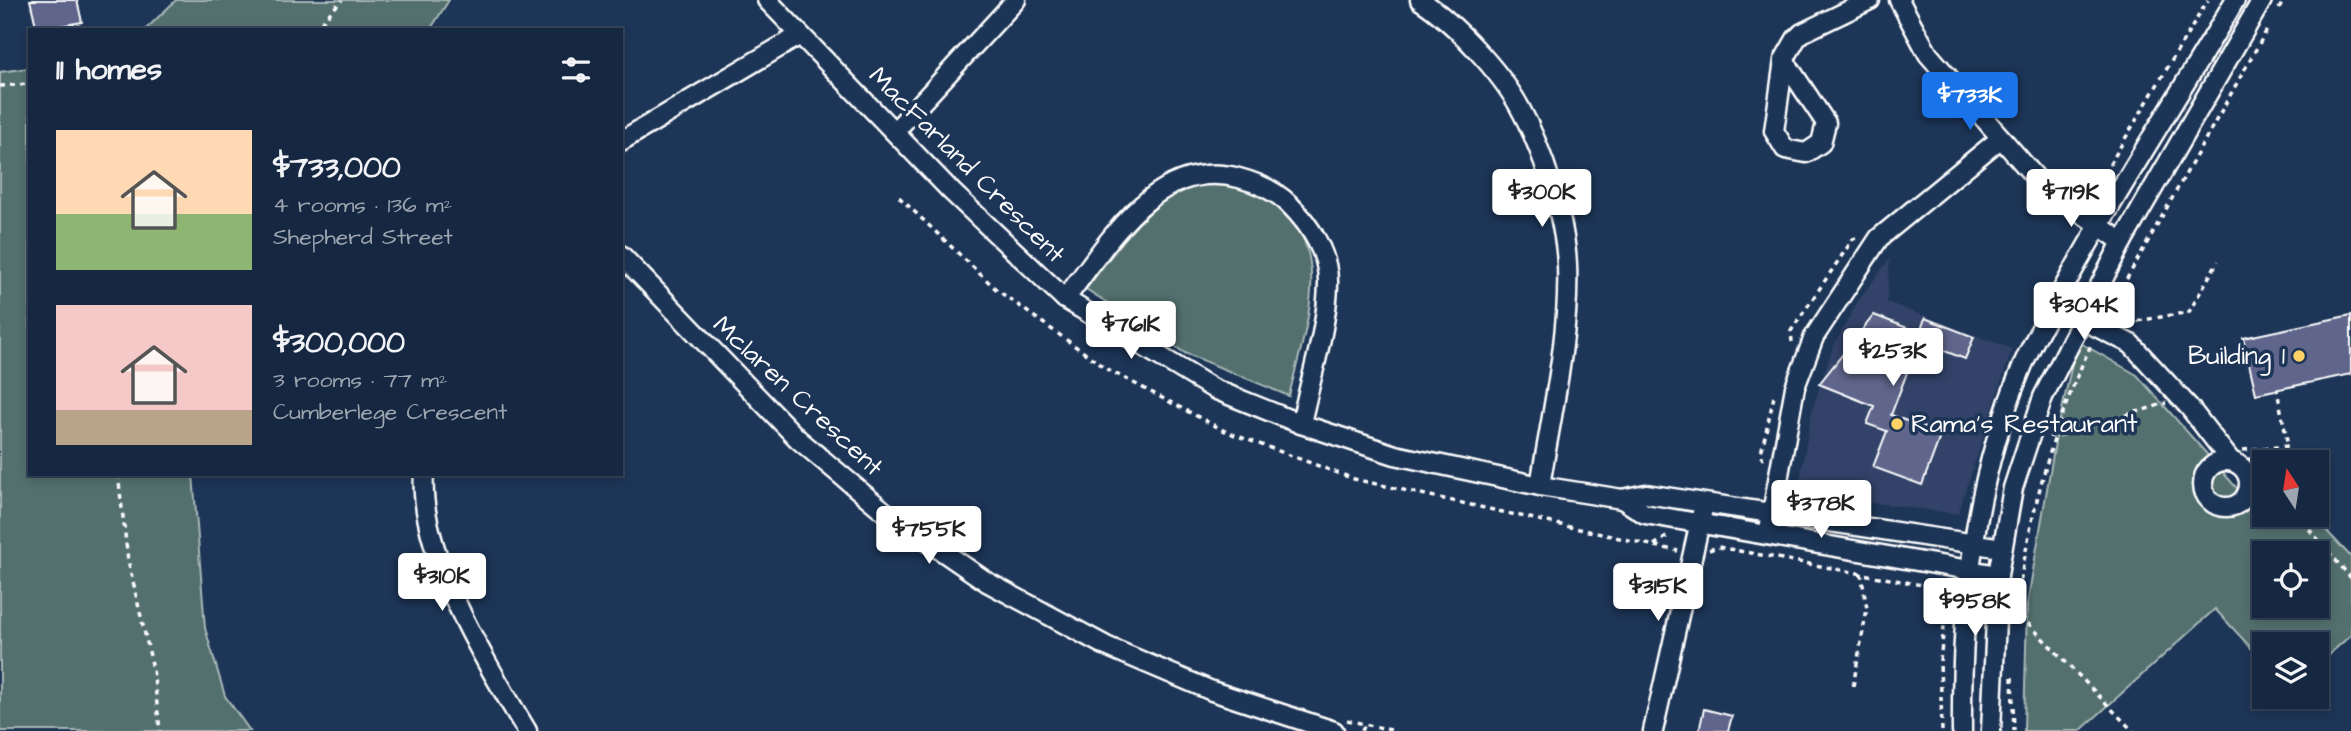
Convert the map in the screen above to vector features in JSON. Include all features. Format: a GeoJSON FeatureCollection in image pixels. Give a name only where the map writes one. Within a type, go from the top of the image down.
{"type":"FeatureCollection","features":[{"type":"Feature","properties":{"kind":"street","name":"MacFarland Crescent"},"geometry":{"type":"LineString","coordinates":[[767,0],[994,235],[1065,299],[1214,389],[1301,425],[1395,454],[1540,486],[1622,499],[1646,494],[2002,548]]}},
{"type":"Feature","properties":{"kind":"street"},"geometry":{"type":"LineString","coordinates":[[895,131],[1016,0]]}},
{"type":"Feature","properties":{"kind":"street"},"geometry":{"type":"LineString","coordinates":[[1420,0],[1436,11],[1484,61],[1520,107],[1557,204],[1567,262],[1567,302],[1540,486]]}},
{"type":"Feature","properties":{"kind":"street"},"geometry":{"type":"LineString","coordinates":[[1784,60],[1826,122],[1823,140],[1806,153],[1786,149],[1774,131],[1784,60],[1802,33],[1870,0]]}},
{"type":"Feature","properties":{"kind":"street"},"geometry":{"type":"LineString","coordinates":[[1899,0],[1928,54],[2042,185],[2123,242]]}},
{"type":"Feature","properties":{"kind":"street"},"geometry":{"type":"LineString","coordinates":[[1962,731],[1961,654],[1972,544],[1986,480],[2022,368],[2098,225],[2235,0]]}},
{"type":"Feature","properties":{"kind":"street"},"geometry":{"type":"LineString","coordinates":[[1991,731],[1998,575],[2013,488],[2029,435],[2050,379],[2081,319],[2262,0]]}},
{"type":"Feature","properties":{"kind":"street"},"geometry":{"type":"LineString","coordinates":[[623,140],[800,35]]}},
{"type":"Feature","properties":{"kind":"street"},"geometry":{"type":"LineString","coordinates":[[1768,535],[1795,387],[1814,337],[1879,238],[2001,138]]}},
{"type":"Feature","properties":{"kind":"street"},"geometry":{"type":"LineString","coordinates":[[1065,299],[1135,210],[1164,187],[1192,175],[1226,174],[1257,183],[1283,198],[1307,222],[1322,252],[1328,282],[1301,425]]}},
{"type":"Feature","properties":{"kind":"street","name":"Mclaren Crescent"},"geometry":{"type":"LineString","coordinates":[[623,257],[798,439],[885,512],[976,574],[1106,646],[1212,691],[1340,725]]}},
{"type":"Feature","properties":{"kind":"street"},"geometry":{"type":"LineString","coordinates":[[2054,306],[2131,344],[2236,455]]}},
{"type":"Feature","properties":{"kind":"street"},"geometry":{"type":"LineString","coordinates":[[424,476],[423,491],[430,534],[446,578],[527,731]]}},
{"type":"Feature","properties":{"kind":"street","name":"MacFarland Crescent"},"geometry":{"type":"LineString","coordinates":[[1622,499],[1645,514],[1998,575]]}},
{"type":"Feature","properties":{"kind":"street"},"geometry":{"type":"LineString","coordinates":[[1653,731],[1704,503]]}},
{"type":"Feature","properties":{"kind":"path"},"geometry":{"type":"LineString","coordinates":[[317,28],[342,0]]}},
{"type":"Feature","properties":{"kind":"path"},"geometry":{"type":"LineString","coordinates":[[2081,198],[2088,201],[2208,0]]}},
{"type":"Feature","properties":{"kind":"path"},"geometry":{"type":"LineString","coordinates":[[0,86],[28,84]]}},
{"type":"Feature","properties":{"kind":"path"},"geometry":{"type":"LineString","coordinates":[[2112,306],[2138,321],[2189,312],[2218,261]]}},
{"type":"Feature","properties":{"kind":"path"},"geometry":{"type":"LineString","coordinates":[[2107,315],[2116,321]]}},
{"type":"Feature","properties":{"kind":"path"},"geometry":{"type":"LineString","coordinates":[[2236,455],[2288,446],[2277,390]]}},
{"type":"Feature","properties":{"kind":"path"},"geometry":{"type":"LineString","coordinates":[[2029,435],[2056,437],[2181,399]]}},
{"type":"Feature","properties":{"kind":"path"},"geometry":{"type":"LineString","coordinates":[[2234,441],[2236,455],[2252,468]]}},
{"type":"Feature","properties":{"kind":"path"},"geometry":{"type":"LineString","coordinates":[[118,476],[128,560],[153,669],[160,731]]}},
{"type":"Feature","properties":{"kind":"path"},"geometry":{"type":"LineString","coordinates":[[2308,527],[2351,578]]}},
{"type":"Feature","properties":{"kind":"path"},"geometry":{"type":"LineString","coordinates":[[1853,686],[1867,609],[1861,573]]}},
{"type":"Feature","properties":{"kind":"path"},"geometry":{"type":"LineString","coordinates":[[1942,731],[1940,661],[1946,610],[1956,604]]}},
{"type":"Feature","properties":{"kind":"path"},"geometry":{"type":"LineString","coordinates":[[2016,609],[2133,731]]}},
{"type":"Feature","properties":{"kind":"path"},"geometry":{"type":"LineString","coordinates":[[1340,725],[1364,724],[1395,731]]}},
{"type":"Feature","properties":{"kind":"path"},"geometry":{"type":"LineString","coordinates":[[1362,731],[1364,724]]}},
{"type":"Feature","properties":{"kind":"shaded area"},"geometry":{"type":"Polygon","coordinates":[[[1890,258],[1887,302],[2012,349],[1958,514],[1806,494],[1799,484],[1812,410],[1833,347],[1858,301],[1890,258]]]}},
{"type":"Feature","properties":{"kind":"green space"},"geometry":{"type":"Polygon","coordinates":[[[176,0],[449,0],[431,28],[147,28],[176,0]]]}},
{"type":"Feature","properties":{"kind":"green space"},"geometry":{"type":"Polygon","coordinates":[[[28,68],[28,476],[193,476],[205,628],[225,696],[250,731],[0,731],[0,72],[28,68]]]}},
{"type":"Feature","properties":{"kind":"green space"},"geometry":{"type":"Polygon","coordinates":[[[1196,182],[1237,185],[1260,192],[1285,212],[1300,231],[1308,253],[1310,300],[1289,396],[1185,353],[1086,289],[1122,242],[1148,214],[1178,191],[1196,182]]]}},
{"type":"Feature","properties":{"kind":"green space"},"geometry":{"type":"Polygon","coordinates":[[[2077,341],[2137,375],[2252,505],[2252,527],[2323,527],[2351,557],[2351,635],[2329,654],[2329,632],[2252,632],[2252,649],[2215,609],[2080,731],[2024,731],[2027,605],[2056,437],[2077,341]]]}},
{"type":"Feature","properties":{"kind":"building"},"geometry":{"type":"Polygon","coordinates":[[[30,0],[77,0],[82,22],[37,28],[30,0]]]}},
{"type":"Feature","properties":{"kind":"building"},"geometry":{"type":"Polygon","coordinates":[[[1874,315],[1920,333],[1925,318],[1974,337],[1965,359],[1919,341],[1891,415],[1941,434],[1922,485],[1873,467],[1887,431],[1867,424],[1874,406],[1819,384],[1874,315]]]}},
{"type":"Feature","properties":{"kind":"building","name":"Building 1"},"geometry":{"type":"Polygon","coordinates":[[[2351,315],[2351,374],[2256,394],[2243,338],[2351,315]]]}},
{"type":"Feature","properties":{"kind":"building"},"geometry":{"type":"Polygon","coordinates":[[[1704,709],[1732,716],[1728,731],[1699,731],[1704,709]]]}},
{"type":"Feature","properties":{"kind":"place","name":"Building 1"},"geometry":{"type":"Point","coordinates":[2299,356]}},
{"type":"Feature","properties":{"kind":"place","name":"Rama’s Restaurant"},"geometry":{"type":"Point","coordinates":[1897,424]}}]}
